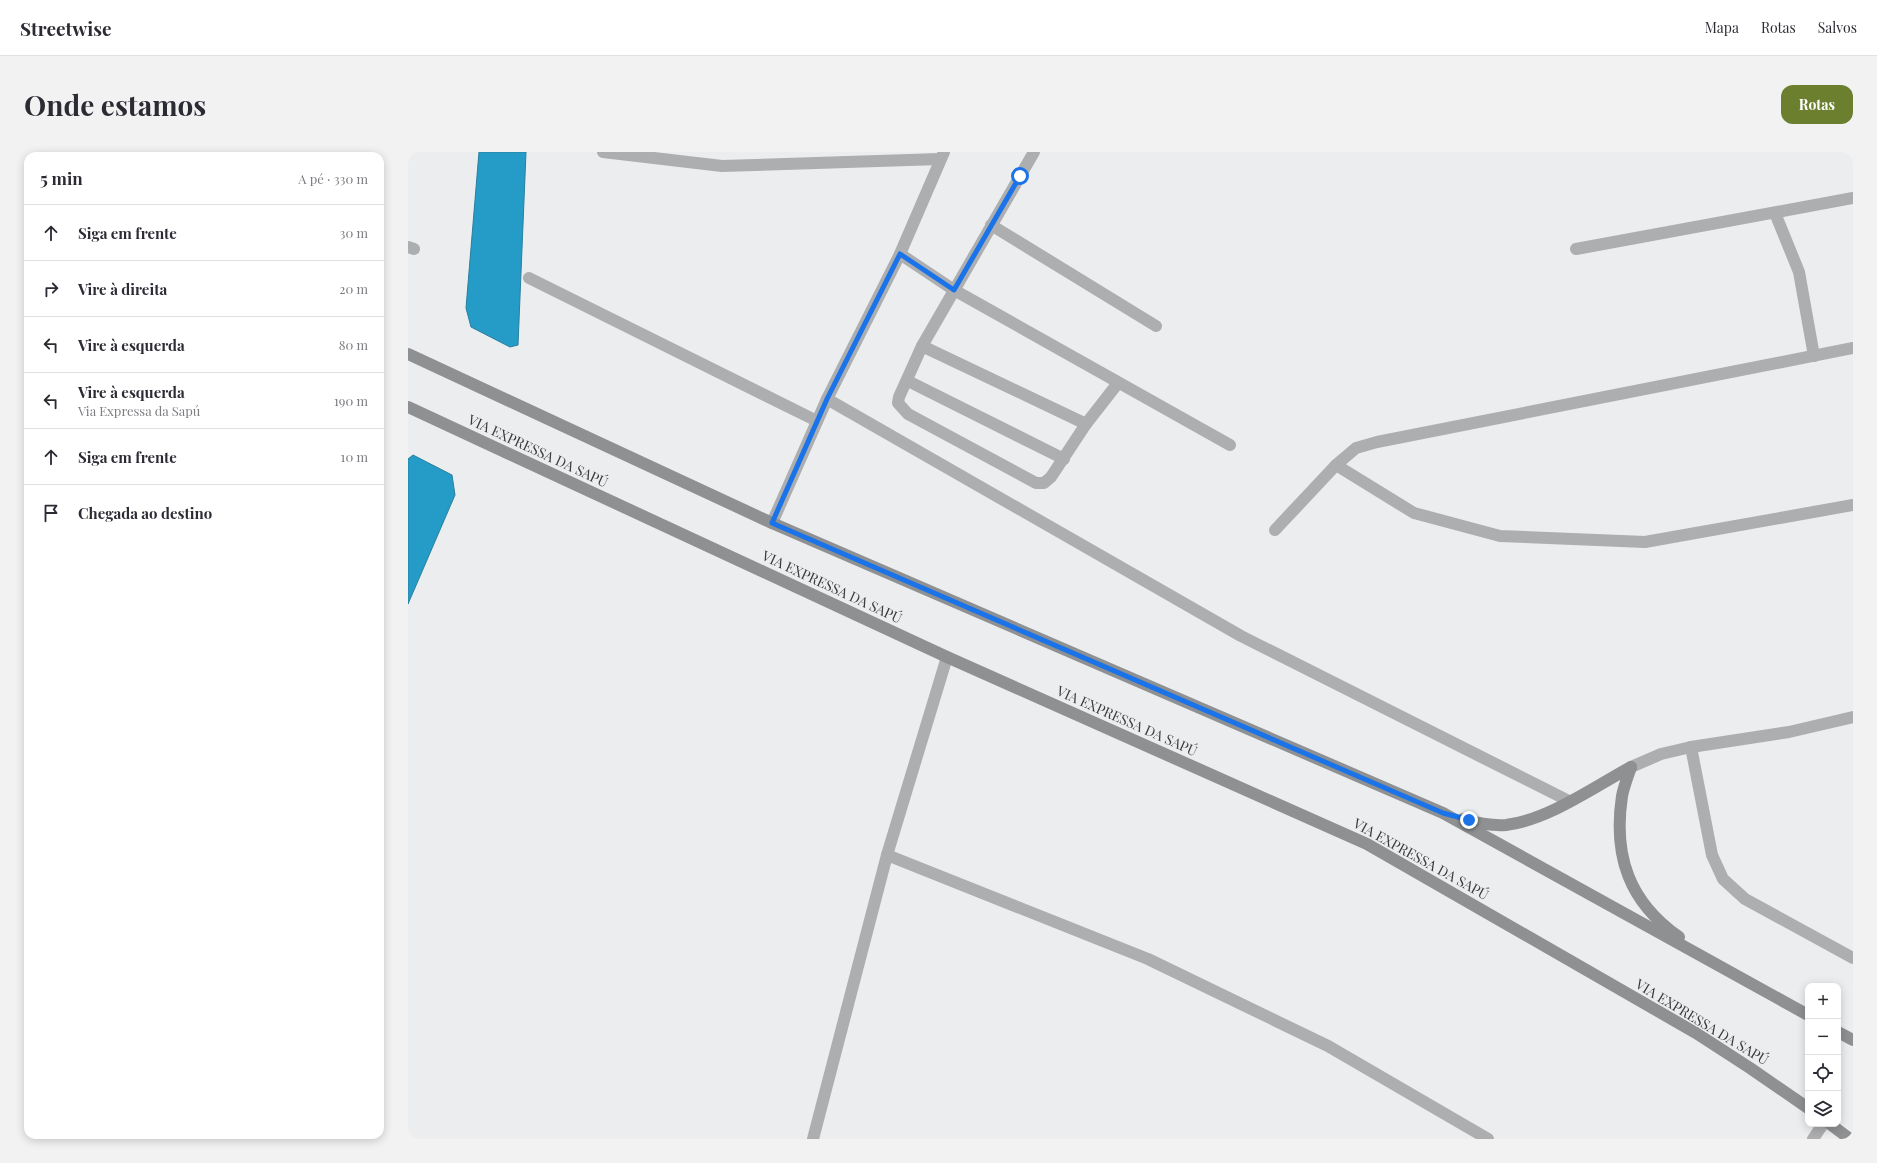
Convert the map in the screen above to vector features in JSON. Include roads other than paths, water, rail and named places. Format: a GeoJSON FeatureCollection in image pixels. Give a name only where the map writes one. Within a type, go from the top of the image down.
{"type":"FeatureCollection","features":[{"type":"Feature","properties":{"kind":"main road"},"geometry":{"type":"LineString","coordinates":[[408,354],[772,523],[1443,813],[1805,1013]]}},
{"type":"Feature","properties":{"kind":"main road","name":"VIA EXPRESSA DA SAPÚ"},"geometry":{"type":"LineString","coordinates":[[408,407],[947,657],[1367,844],[1696,1033],[1805,1106]]}},
{"type":"Feature","properties":{"kind":"main road"},"geometry":{"type":"LineString","coordinates":[[1443,813],[1481,824],[1505,825],[1528,821],[1569,801],[1631,767]]}},
{"type":"Feature","properties":{"kind":"main road"},"geometry":{"type":"LineString","coordinates":[[1631,767],[1622,795],[1620,827],[1622,859],[1632,886],[1647,910],[1669,930],[1720,967]]}},
{"type":"Feature","properties":{"kind":"main road"},"geometry":{"type":"LineString","coordinates":[[1841,1034],[1853,1040]]}},
{"type":"Feature","properties":{"kind":"main road"},"geometry":{"type":"LineString","coordinates":[[1834,1127],[1850,1139]]}},
{"type":"Feature","properties":{"kind":"street"},"geometry":{"type":"LineString","coordinates":[[603,152],[722,166],[942,155],[900,254],[827,399],[772,523]]}},
{"type":"Feature","properties":{"kind":"street"},"geometry":{"type":"LineString","coordinates":[[1034,152],[922,346],[898,403],[908,414],[1036,483],[1044,483],[1064,458],[1086,424],[1118,383]]}},
{"type":"Feature","properties":{"kind":"street"},"geometry":{"type":"LineString","coordinates":[[1576,249],[1853,198]]}},
{"type":"Feature","properties":{"kind":"street"},"geometry":{"type":"LineString","coordinates":[[1775,213],[1799,272],[1814,356]]}},
{"type":"Feature","properties":{"kind":"street"},"geometry":{"type":"LineString","coordinates":[[992,226],[1156,326]]}},
{"type":"Feature","properties":{"kind":"street"},"geometry":{"type":"LineString","coordinates":[[900,254],[954,290],[1230,445]]}},
{"type":"Feature","properties":{"kind":"street"},"geometry":{"type":"LineString","coordinates":[[529,278],[817,421]]}},
{"type":"Feature","properties":{"kind":"street"},"geometry":{"type":"LineString","coordinates":[[922,346],[1086,424]]}},
{"type":"Feature","properties":{"kind":"street"},"geometry":{"type":"LineString","coordinates":[[1275,530],[1336,465],[1356,448],[1377,442],[1853,348]]}},
{"type":"Feature","properties":{"kind":"street"},"geometry":{"type":"LineString","coordinates":[[908,381],[1064,458]]}},
{"type":"Feature","properties":{"kind":"street"},"geometry":{"type":"LineString","coordinates":[[827,399],[1241,636],[1569,801]]}},
{"type":"Feature","properties":{"kind":"street"},"geometry":{"type":"LineString","coordinates":[[1336,465],[1414,513],[1500,536],[1645,542],[1853,505]]}},
{"type":"Feature","properties":{"kind":"street"},"geometry":{"type":"LineString","coordinates":[[813,1139],[887,855],[947,657]]}},
{"type":"Feature","properties":{"kind":"street"},"geometry":{"type":"LineString","coordinates":[[1631,767],[1661,754],[1691,746],[1789,732],[1853,716]]}},
{"type":"Feature","properties":{"kind":"street"},"geometry":{"type":"LineString","coordinates":[[1691,746],[1712,855],[1723,879],[1745,899],[1853,958]]}},
{"type":"Feature","properties":{"kind":"street"},"geometry":{"type":"LineString","coordinates":[[887,855],[1148,959],[1328,1046],[1488,1139]]}},
{"type":"Feature","properties":{"kind":"street"},"geometry":{"type":"LineString","coordinates":[[1813,1139],[1821,1127]]}},
{"type":"Feature","properties":{"kind":"water"},"geometry":{"type":"Polygon","coordinates":[[[479,152],[526,152],[518,345],[510,347],[471,327],[466,308],[479,152]]]}},
{"type":"Feature","properties":{"kind":"water"},"geometry":{"type":"Polygon","coordinates":[[[413,455],[452,475],[455,495],[408,604],[408,459],[413,455]]]}}]}
